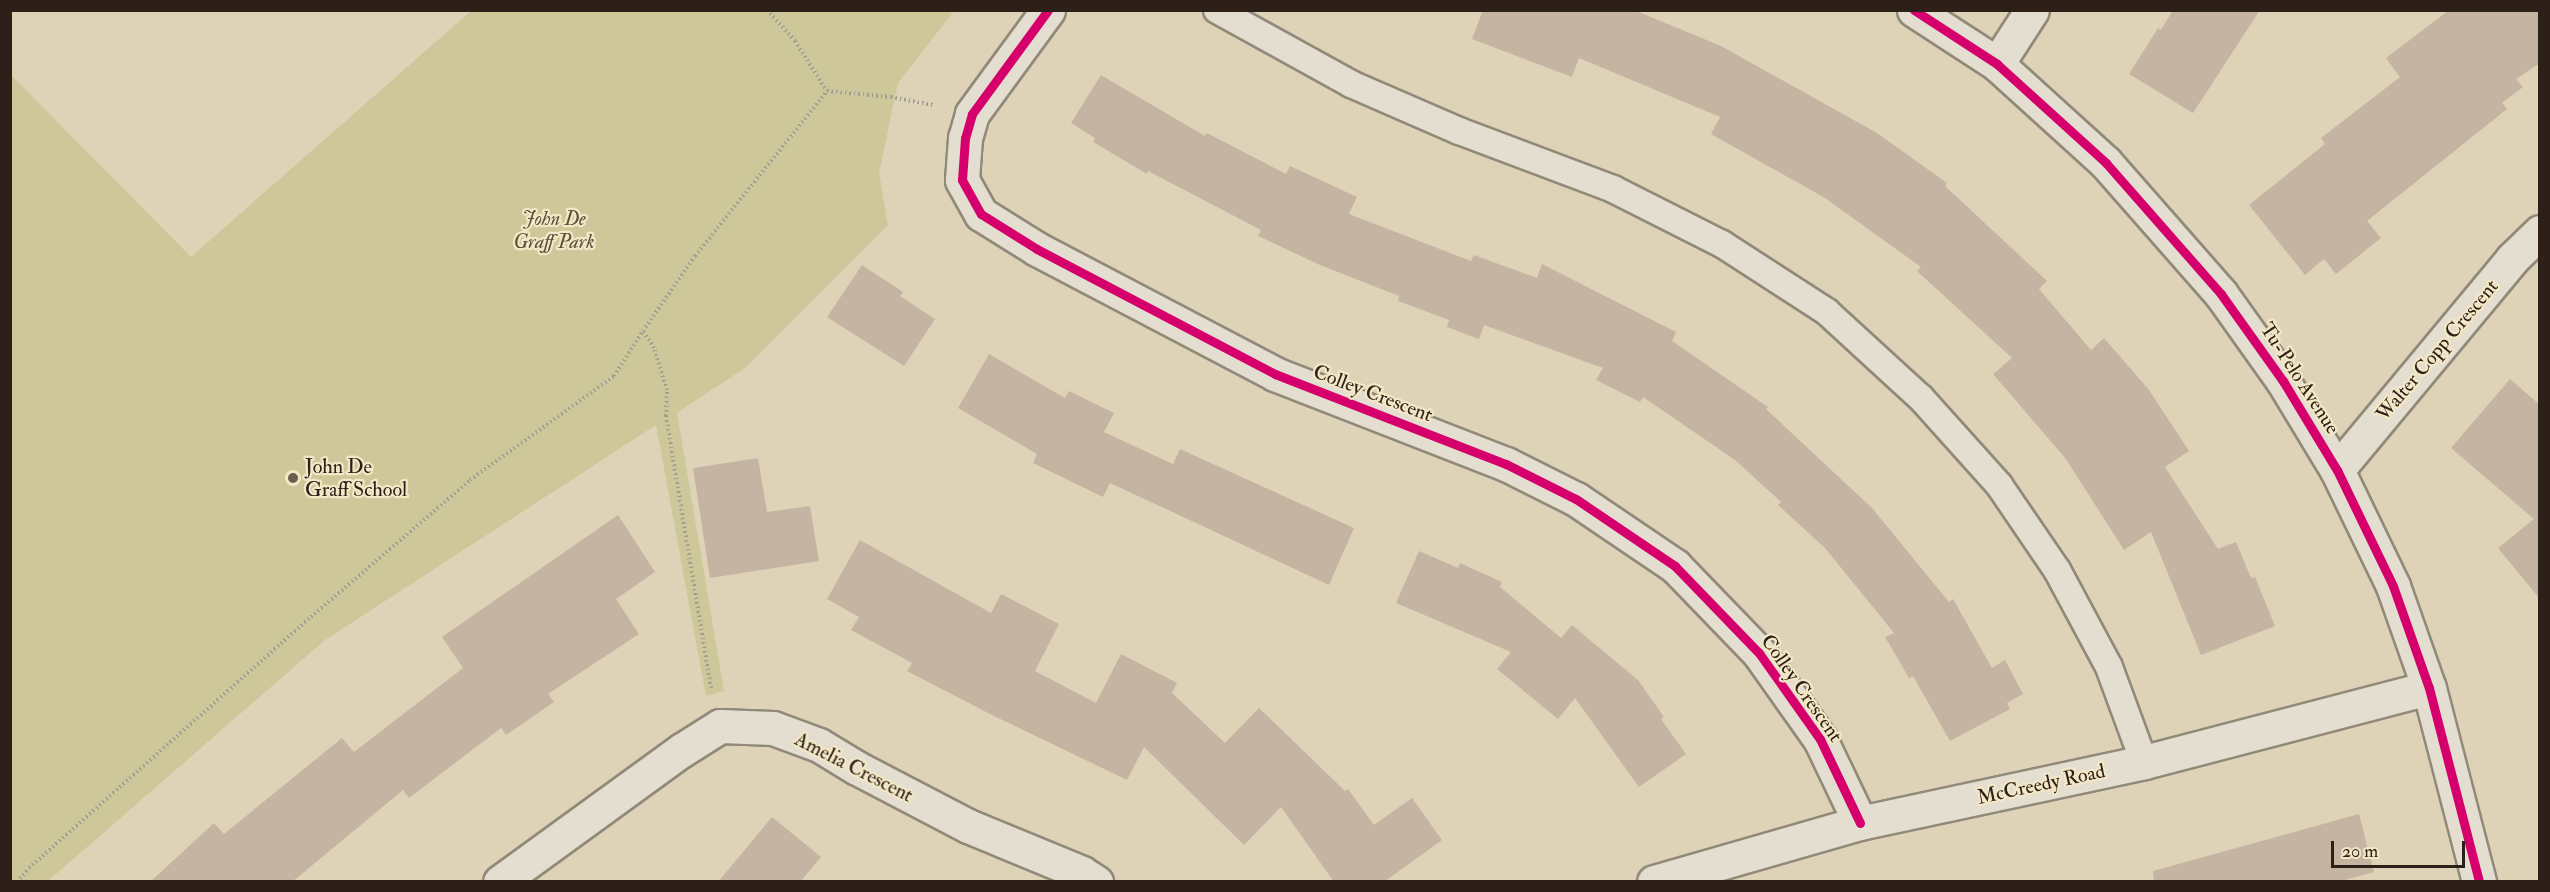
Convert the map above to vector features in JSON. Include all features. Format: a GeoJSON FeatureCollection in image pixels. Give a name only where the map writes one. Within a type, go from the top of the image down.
{"type":"FeatureCollection","features":[{"type":"Feature","properties":{"kind":"street","name":"Colley Crescent"},"geometry":{"type":"LineString","coordinates":[[1048,10],[972,114],[965,138],[962,180],[981,214],[1037,249],[1275,374],[1506,464],[1546,484],[1575,500],[1675,566],[1759,653],[1820,740],[1860,823]]}},
{"type":"Feature","properties":{"kind":"street","name":"Tu-Pelo Avenue"},"geometry":{"type":"LineString","coordinates":[[1914,10],[1997,64],[2106,163],[2222,294],[2283,381],[2337,470],[2393,586],[2429,688],[2479,882]]}},
{"type":"Feature","properties":{"kind":"street"},"geometry":{"type":"LineString","coordinates":[[1997,64],[2032,10]]}},
{"type":"Feature","properties":{"kind":"street","name":"Walter Copp Crescent"},"geometry":{"type":"LineString","coordinates":[[2337,470],[2512,260],[2540,232]]}},
{"type":"Feature","properties":{"kind":"street","name":"McCreedy Road"},"geometry":{"type":"LineString","coordinates":[[1654,882],[1860,823],[2144,762],[2429,688]]}},
{"type":"Feature","properties":{"kind":"street"},"geometry":{"type":"LineString","coordinates":[[500,882],[682,750],[720,726]]}},
{"type":"Feature","properties":{"kind":"street","name":"Amelia Crescent"},"geometry":{"type":"LineString","coordinates":[[720,726],[773,728],[819,745],[857,768],[968,826],[1082,873],[1096,882]]}},
{"type":"Feature","properties":{"kind":"lane"},"geometry":{"type":"LineString","coordinates":[[1216,10],[1351,84],[1459,131],[1613,189],[1722,244],[1827,312],[1921,398],[1999,485],[2057,570],[2109,667],[2144,762]]}},
{"type":"Feature","properties":{"kind":"path"},"geometry":{"type":"LineString","coordinates":[[767,10],[795,41],[827,91]]}},
{"type":"Feature","properties":{"kind":"path"},"geometry":{"type":"LineString","coordinates":[[827,91],[891,97],[972,114]]}},
{"type":"Feature","properties":{"kind":"path"},"geometry":{"type":"LineString","coordinates":[[17,882],[29,868],[293,633],[470,480],[614,376],[694,256],[827,91]]}},
{"type":"Feature","properties":{"kind":"path"},"geometry":{"type":"LineString","coordinates":[[643,331],[654,348],[667,390],[666,416],[713,701],[720,726]]}},
{"type":"Feature","properties":{"kind":"green space","name":"John De Graff Park"},"geometry":{"type":"Polygon","coordinates":[[[472,10],[954,11],[898,83],[879,173],[888,225],[745,368],[677,413],[724,691],[706,696],[656,425],[325,640],[48,881],[11,881],[11,75],[191,257],[472,10]]]}},
{"type":"Feature","properties":{"kind":"building"},"geometry":{"type":"Polygon","coordinates":[[[1483,10],[1634,10],[1721,46],[1877,133],[1947,183],[1945,186],[2047,281],[2039,289],[2091,350],[2104,338],[2149,390],[2189,451],[2165,467],[2218,549],[2236,542],[2251,578],[2255,577],[2275,626],[2201,655],[2151,532],[2124,550],[2066,459],[1993,374],[2012,358],[1917,271],[1921,267],[1825,198],[1711,134],[1720,117],[1579,58],[1572,77],[1472,39],[1483,10]]]}},
{"type":"Feature","properties":{"kind":"building"},"geometry":{"type":"Polygon","coordinates":[[[2173,10],[2260,10],[2193,113],[2129,74],[2158,28],[2161,30],[2173,10]]]}},
{"type":"Feature","properties":{"kind":"building"},"geometry":{"type":"Polygon","coordinates":[[[2449,10],[2540,10],[2540,63],[2516,79],[2523,87],[2502,103],[2507,109],[2367,221],[2381,238],[2336,274],[2324,259],[2305,275],[2249,205],[2325,144],[2321,138],[2400,77],[2386,58],[2449,10]]]}},
{"type":"Feature","properties":{"kind":"building"},"geometry":{"type":"Polygon","coordinates":[[[1101,75],[1205,136],[1207,133],[1286,174],[1290,166],[1357,197],[1349,214],[1471,261],[1474,255],[1537,278],[1542,264],[1676,332],[1672,341],[1768,407],[1766,409],[1872,508],[1949,602],[1953,599],[1992,668],[2005,660],[2023,694],[2007,703],[2010,709],[1950,741],[1913,676],[1909,678],[1885,637],[1894,633],[1825,548],[1778,505],[1781,502],[1735,460],[1643,397],[1640,402],[1596,380],[1603,368],[1484,325],[1479,339],[1447,327],[1449,320],[1398,301],[1399,296],[1320,265],[1258,236],[1261,230],[1148,171],[1147,174],[1093,142],[1095,138],[1071,123],[1101,75]]]}},
{"type":"Feature","properties":{"kind":"building"},"geometry":{"type":"Polygon","coordinates":[[[862,265],[903,292],[900,296],[935,319],[904,366],[827,317],[862,265]]]}},
{"type":"Feature","properties":{"kind":"building"},"geometry":{"type":"Polygon","coordinates":[[[989,354],[1065,398],[1069,391],[1114,413],[1104,432],[1173,464],[1180,449],[1354,528],[1329,585],[1110,483],[1103,497],[1033,463],[1037,454],[958,408],[989,354]]]}},
{"type":"Feature","properties":{"kind":"building"},"geometry":{"type":"Polygon","coordinates":[[[2510,379],[2540,405],[2540,599],[2498,548],[2534,519],[2451,448],[2510,379]]]}},
{"type":"Feature","properties":{"kind":"building"},"geometry":{"type":"Polygon","coordinates":[[[758,458],[767,512],[810,506],[819,561],[710,578],[693,468],[758,458]]]}},
{"type":"Feature","properties":{"kind":"building"},"geometry":{"type":"Polygon","coordinates":[[[618,515],[655,572],[616,599],[639,634],[548,694],[554,702],[506,735],[501,728],[409,798],[403,790],[292,882],[150,882],[214,823],[224,834],[342,738],[354,752],[463,668],[442,637],[618,515]]]}},
{"type":"Feature","properties":{"kind":"building"},"geometry":{"type":"Polygon","coordinates":[[[860,540],[991,613],[1001,594],[1059,624],[1035,671],[1096,703],[1121,654],[1177,683],[1172,693],[1225,743],[1259,708],[1345,791],[1348,789],[1374,825],[1412,798],[1442,840],[1384,882],[1334,882],[1281,807],[1244,845],[1144,747],[1127,780],[907,671],[912,663],[851,630],[859,617],[827,599],[860,540]]]}},
{"type":"Feature","properties":{"kind":"building"},"geometry":{"type":"Polygon","coordinates":[[[1419,551],[1458,568],[1460,563],[1502,582],[1500,587],[1561,638],[1572,625],[1638,680],[1664,717],[1661,719],[1686,754],[1639,787],[1575,698],[1558,719],[1497,669],[1511,652],[1396,603],[1419,551]]]}},
{"type":"Feature","properties":{"kind":"building"},"geometry":{"type":"Polygon","coordinates":[[[2359,814],[2374,872],[2338,882],[2154,882],[2153,871],[2359,814]]]}},
{"type":"Feature","properties":{"kind":"building"},"geometry":{"type":"Polygon","coordinates":[[[772,817],[821,857],[800,882],[718,882],[772,817]]]}},
{"type":"Feature","properties":{"kind":"cycle path"},"geometry":{"type":"LineString","coordinates":[[1048,10],[972,114],[965,138],[962,180],[981,214],[1037,249],[1275,374],[1506,464],[1576,499],[1675,566],[1759,653],[1820,739],[1860,823]]}},
{"type":"Feature","properties":{"kind":"cycle path"},"geometry":{"type":"LineString","coordinates":[[1914,10],[1997,64],[2106,163],[2221,294],[2283,381],[2337,470],[2393,586],[2429,688],[2479,882]]}},
{"type":"Feature","properties":{"kind":"place","name":"John De Graff School"},"geometry":{"type":"Point","coordinates":[293,478]}}]}
